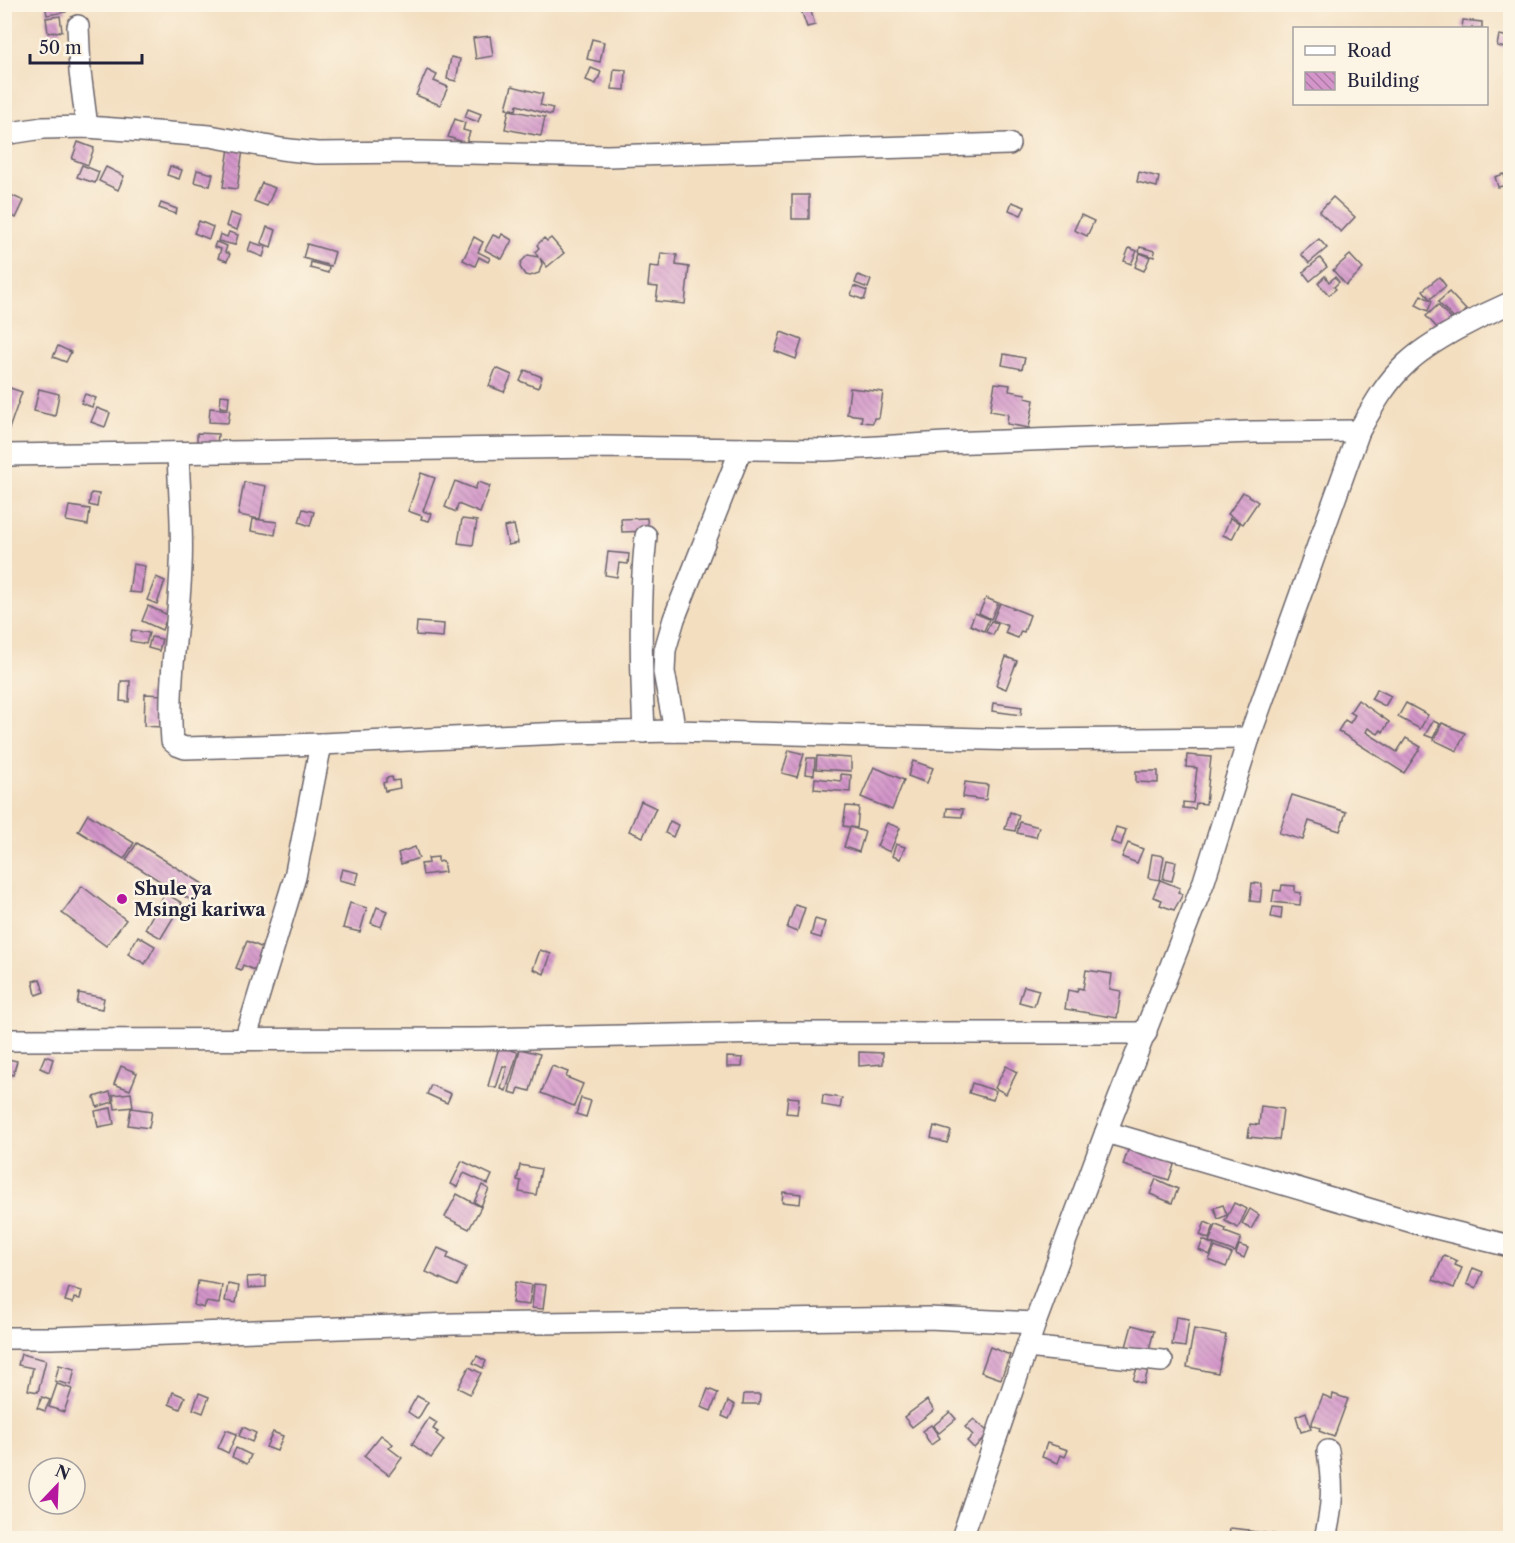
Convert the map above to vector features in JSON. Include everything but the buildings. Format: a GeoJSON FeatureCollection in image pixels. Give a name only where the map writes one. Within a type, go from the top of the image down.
{"type":"FeatureCollection","features":[{"type":"Feature","properties":{"kind":"street"},"geometry":{"type":"LineString","coordinates":[[78,26],[80,72],[87,127]]}},
{"type":"Feature","properties":{"kind":"street"},"geometry":{"type":"LineString","coordinates":[[4,134],[43,128],[87,127],[210,136],[281,149],[318,153],[430,152],[608,156],[1009,144]]}},
{"type":"Feature","properties":{"kind":"street"},"geometry":{"type":"LineString","coordinates":[[962,1539],[1035,1323],[1106,1132],[1204,881],[1249,738],[1359,431],[1377,399],[1408,362],[1431,345],[1510,303]]}},
{"type":"Feature","properties":{"kind":"street"},"geometry":{"type":"LineString","coordinates":[[4,455],[600,447],[825,450],[945,443],[1253,432],[1359,431]]}},
{"type":"Feature","properties":{"kind":"street"},"geometry":{"type":"LineString","coordinates":[[675,731],[664,672],[665,650],[674,619],[741,449]]}},
{"type":"Feature","properties":{"kind":"street"},"geometry":{"type":"LineString","coordinates":[[178,453],[182,566],[172,689],[172,741],[185,748],[563,733],[675,731],[1021,740],[1249,738]]}},
{"type":"Feature","properties":{"kind":"street"},"geometry":{"type":"LineString","coordinates":[[644,732],[642,568],[646,536]]}},
{"type":"Feature","properties":{"kind":"street"},"geometry":{"type":"LineString","coordinates":[[245,1040],[295,877],[321,744]]}},
{"type":"Feature","properties":{"kind":"street"},"geometry":{"type":"LineString","coordinates":[[4,1040],[478,1039],[774,1033],[1146,1033]]}},
{"type":"Feature","properties":{"kind":"street"},"geometry":{"type":"LineString","coordinates":[[1106,1132],[1416,1223],[1510,1245]]}},
{"type":"Feature","properties":{"kind":"street"},"geometry":{"type":"LineString","coordinates":[[4,1338],[453,1324],[928,1318],[1035,1323]]}},
{"type":"Feature","properties":{"kind":"street"},"geometry":{"type":"LineString","coordinates":[[1027,1347],[1162,1361]]}},
{"type":"Feature","properties":{"kind":"street"},"geometry":{"type":"LineString","coordinates":[[1325,1539],[1332,1512],[1333,1497],[1328,1451]]}},
{"type":"Feature","properties":{"kind":"place","name":"Shule ya Msingi kariwa"},"geometry":{"type":"Point","coordinates":[122,899]}}]}
